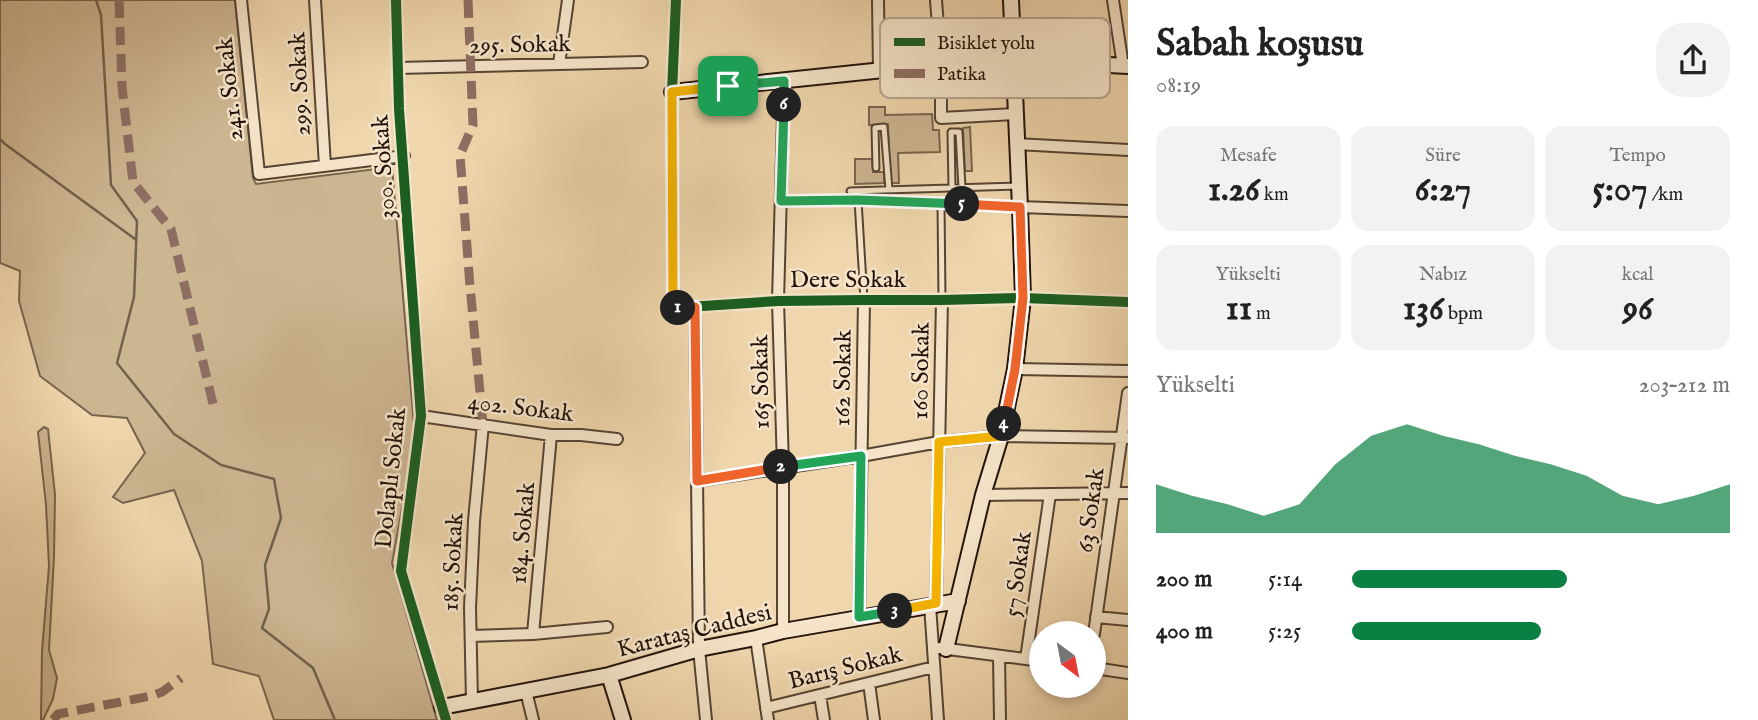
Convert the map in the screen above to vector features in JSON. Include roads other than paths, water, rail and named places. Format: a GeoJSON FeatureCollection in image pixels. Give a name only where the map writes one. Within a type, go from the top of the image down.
{"type":"FeatureCollection","features":[{"type":"Feature","properties":{"kind":"street","name":"241. Sokak"},"geometry":{"type":"LineString","coordinates":[[241,0],[258,174],[325,166]]}},
{"type":"Feature","properties":{"kind":"street","name":"299. Sokak"},"geometry":{"type":"LineString","coordinates":[[315,0],[325,166]]}},
{"type":"Feature","properties":{"kind":"street","name":"300. Sokak"},"geometry":{"type":"LineString","coordinates":[[396,0],[399,109],[416,330]]}},
{"type":"Feature","properties":{"kind":"street"},"geometry":{"type":"LineString","coordinates":[[559,64],[568,0]]}},
{"type":"Feature","properties":{"kind":"street"},"geometry":{"type":"LineString","coordinates":[[676,0],[672,92],[879,71],[878,0]]}},
{"type":"Feature","properties":{"kind":"street"},"geometry":{"type":"LineString","coordinates":[[936,0],[937,18]]}},
{"type":"Feature","properties":{"kind":"street"},"geometry":{"type":"LineString","coordinates":[[1011,0],[1012,18]]}},
{"type":"Feature","properties":{"kind":"street"},"geometry":{"type":"LineString","coordinates":[[1113,0],[1126,66]]}},
{"type":"Feature","properties":{"kind":"street","name":"295. Sokak"},"geometry":{"type":"LineString","coordinates":[[398,68],[642,62]]}},
{"type":"Feature","properties":{"kind":"street","name":"165 Sokak"},"geometry":{"type":"LineString","coordinates":[[783,631],[783,467],[778,301],[784,81]]}},
{"type":"Feature","properties":{"kind":"street","name":"Dere Sokak"},"geometry":{"type":"LineString","coordinates":[[672,92],[673,308],[778,301],[1023,298],[1128,302]]}},
{"type":"Feature","properties":{"kind":"street"},"geometry":{"type":"LineString","coordinates":[[941,98],[941,118],[1015,114]]}},
{"type":"Feature","properties":{"kind":"street"},"geometry":{"type":"LineString","coordinates":[[1014,98],[1023,298],[1015,369],[1001,436],[983,495],[958,601],[940,648],[1029,659]]}},
{"type":"Feature","properties":{"kind":"street"},"geometry":{"type":"LineString","coordinates":[[1016,144],[1128,150]]}},
{"type":"Feature","properties":{"kind":"street"},"geometry":{"type":"LineString","coordinates":[[325,166],[404,156]]}},
{"type":"Feature","properties":{"kind":"street"},"geometry":{"type":"LineString","coordinates":[[1020,207],[1128,211]]}},
{"type":"Feature","properties":{"kind":"street","name":"162 Sokak"},"geometry":{"type":"LineString","coordinates":[[859,617],[864,300]]}},
{"type":"Feature","properties":{"kind":"street","name":"160 Sokak"},"geometry":{"type":"LineString","coordinates":[[938,720],[934,667],[940,648],[933,604],[942,300]]}},
{"type":"Feature","properties":{"kind":"street"},"geometry":{"type":"LineString","coordinates":[[695,307],[699,649],[706,720]]}},
{"type":"Feature","properties":{"kind":"street","name":"Dolaplı Sokak"},"geometry":{"type":"LineString","coordinates":[[416,330],[421,416],[401,571],[444,714]]}},
{"type":"Feature","properties":{"kind":"street"},"geometry":{"type":"LineString","coordinates":[[1015,369],[1128,371]]}},
{"type":"Feature","properties":{"kind":"street","name":"63 Sokak"},"geometry":{"type":"LineString","coordinates":[[1096,621],[1114,492],[1125,438],[1128,393]]}},
{"type":"Feature","properties":{"kind":"street","name":"402. Sokak"},"geometry":{"type":"LineString","coordinates":[[421,416],[551,435],[617,439]]}},
{"type":"Feature","properties":{"kind":"street","name":"185. Sokak"},"geometry":{"type":"LineString","coordinates":[[472,701],[470,596],[483,424]]}},
{"type":"Feature","properties":{"kind":"street","name":"184. Sokak"},"geometry":{"type":"LineString","coordinates":[[533,634],[551,435]]}},
{"type":"Feature","properties":{"kind":"street"},"geometry":{"type":"LineString","coordinates":[[697,481],[939,442],[1001,436],[1125,438]]}},
{"type":"Feature","properties":{"kind":"street"},"geometry":{"type":"LineString","coordinates":[[983,495],[1128,493]]}},
{"type":"Feature","properties":{"kind":"street","name":"57 Sokak"},"geometry":{"type":"LineString","coordinates":[[1026,659],[1050,494]]}},
{"type":"Feature","properties":{"kind":"street","name":"Karataş Caddesi"},"geometry":{"type":"LineString","coordinates":[[444,714],[472,701],[609,675],[699,649],[783,631],[958,601]]}},
{"type":"Feature","properties":{"kind":"street"},"geometry":{"type":"LineString","coordinates":[[1096,617],[1128,620]]}},
{"type":"Feature","properties":{"kind":"street"},"geometry":{"type":"LineString","coordinates":[[471,636],[607,627]]}},
{"type":"Feature","properties":{"kind":"street"},"geometry":{"type":"LineString","coordinates":[[756,638],[768,720]]}},
{"type":"Feature","properties":{"kind":"street"},"geometry":{"type":"LineString","coordinates":[[999,656],[1000,720]]}},
{"type":"Feature","properties":{"kind":"street","name":"Barış Sokak"},"geometry":{"type":"LineString","coordinates":[[766,708],[934,667]]}},
{"type":"Feature","properties":{"kind":"street"},"geometry":{"type":"LineString","coordinates":[[1106,670],[1128,673]]}},
{"type":"Feature","properties":{"kind":"street"},"geometry":{"type":"LineString","coordinates":[[609,675],[623,720]]}},
{"type":"Feature","properties":{"kind":"street"},"geometry":{"type":"LineString","coordinates":[[869,683],[874,720]]}},
{"type":"Feature","properties":{"kind":"street"},"geometry":{"type":"LineString","coordinates":[[526,691],[533,720]]}},
{"type":"Feature","properties":{"kind":"street"},"geometry":{"type":"LineString","coordinates":[[820,695],[824,720]]}},
{"type":"Feature","properties":{"kind":"lane"},"geometry":{"type":"LineString","coordinates":[[876,168],[875,128],[884,127],[890,190]]}},
{"type":"Feature","properties":{"kind":"lane"},"geometry":{"type":"LineString","coordinates":[[952,188],[951,132],[959,132],[962,188]]}},
{"type":"Feature","properties":{"kind":"lane"},"geometry":{"type":"LineString","coordinates":[[850,191],[1019,186]]}},
{"type":"Feature","properties":{"kind":"lane"},"geometry":{"type":"LineString","coordinates":[[858,200],[864,300]]}},
{"type":"Feature","properties":{"kind":"lane"},"geometry":{"type":"LineString","coordinates":[[781,201],[858,200],[1020,207]]}},
{"type":"Feature","properties":{"kind":"lane"},"geometry":{"type":"LineString","coordinates":[[941,203],[942,300]]}},
{"type":"Feature","properties":{"kind":"waterway"},"geometry":{"type":"LineString","coordinates":[[96,0],[101,15],[111,185],[137,221],[134,297],[117,363],[174,434],[221,465],[274,479],[281,518],[265,565],[269,609],[262,628],[313,668],[335,720]]}},
{"type":"Feature","properties":{"kind":"waterway"},"geometry":{"type":"LineString","coordinates":[[0,139],[135,239]]}}]}
